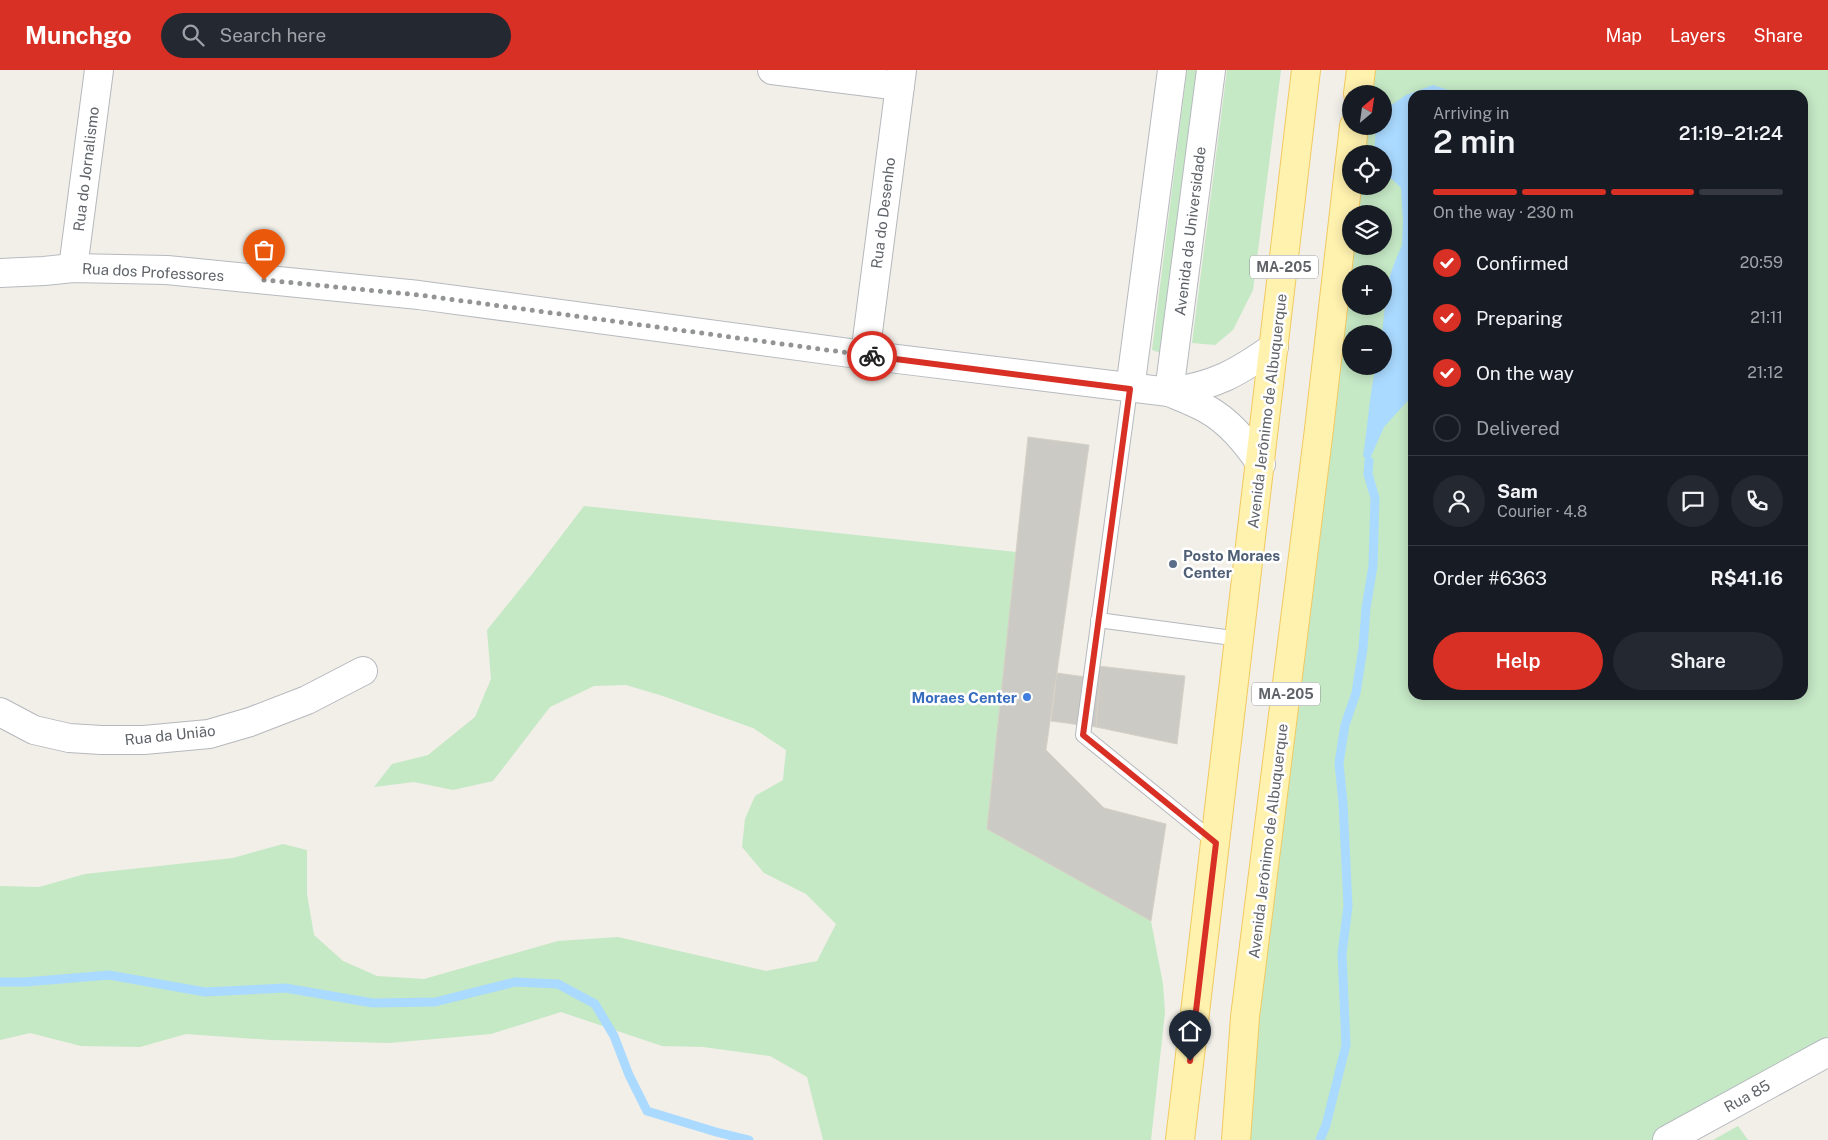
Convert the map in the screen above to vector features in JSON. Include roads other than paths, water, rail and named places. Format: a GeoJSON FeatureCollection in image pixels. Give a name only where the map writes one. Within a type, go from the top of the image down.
{"type":"FeatureCollection","features":[{"type":"Feature","properties":{"kind":"main road","name":"Avenida Jerônimo de Albuquerque"},"geometry":{"type":"LineString","coordinates":[[1180,1140],[1306,70]]}},
{"type":"Feature","properties":{"kind":"main road"},"geometry":{"type":"LineString","coordinates":[[1359,85],[1360,70]]}},
{"type":"Feature","properties":{"kind":"main road","name":"Avenida Jerônimo de Albuquerque"},"geometry":{"type":"LineString","coordinates":[[1236,1140],[1246,1008],[1320,429],[1353,135]]}},
{"type":"Feature","properties":{"kind":"street","name":"Rua do Jornalismo"},"geometry":{"type":"LineString","coordinates":[[73,268],[99,70]]}},
{"type":"Feature","properties":{"kind":"street"},"geometry":{"type":"LineString","coordinates":[[772,70],[901,78]]}},
{"type":"Feature","properties":{"kind":"street"},"geometry":{"type":"LineString","coordinates":[[1130,389],[1172,70]]}},
{"type":"Feature","properties":{"kind":"street","name":"Avenida da Universidade"},"geometry":{"type":"LineString","coordinates":[[1169,392],[1210,70]]}},
{"type":"Feature","properties":{"kind":"street","name":"Rua do Desenho"},"geometry":{"type":"LineString","coordinates":[[865,355],[901,78]]}},
{"type":"Feature","properties":{"kind":"street","name":"Rua dos Professores"},"geometry":{"type":"LineString","coordinates":[[0,274],[73,268],[167,270],[419,295],[865,355],[1130,389],[1169,392],[1197,388],[1217,381],[1248,365],[1274,347]]}},
{"type":"Feature","properties":{"kind":"street","name":"Rua dos Professores"},"geometry":{"type":"LineString","coordinates":[[1169,392],[1205,408],[1222,420],[1243,440],[1261,464]]}},
{"type":"Feature","properties":{"kind":"street","name":"Rua da União"},"geometry":{"type":"LineString","coordinates":[[0,712],[34,730],[69,738],[144,740],[209,734],[250,722],[308,700],[363,671]]}},
{"type":"Feature","properties":{"kind":"street","name":"Rua 85"},"geometry":{"type":"LineString","coordinates":[[1666,1140],[1828,1052]]}},
{"type":"Feature","properties":{"kind":"lane"},"geometry":{"type":"LineString","coordinates":[[1130,389],[1083,735],[1216,843]]}},
{"type":"Feature","properties":{"kind":"lane"},"geometry":{"type":"LineString","coordinates":[[1098,620],[1240,639]]}},
{"type":"Feature","properties":{"kind":"water"},"geometry":{"type":"Polygon","coordinates":[[[1433,85],[1448,90],[1420,90],[1433,85]]]}},
{"type":"Feature","properties":{"kind":"water"},"geometry":{"type":"Polygon","coordinates":[[[1408,94],[1408,400],[1384,427],[1369,461],[1363,456],[1374,375],[1392,375],[1392,325],[1383,325],[1384,315],[1392,315],[1392,270],[1402,245],[1401,188],[1392,179],[1392,145],[1375,145],[1375,135],[1392,135],[1392,105],[1408,94]]]}},
{"type":"Feature","properties":{"kind":"waterway"},"geometry":{"type":"LineString","coordinates":[[1320,1140],[1326,1125],[1346,1045],[1342,954],[1348,906],[1339,763],[1345,725],[1356,693],[1373,566],[1375,498],[1368,474],[1369,461]]}},
{"type":"Feature","properties":{"kind":"waterway"},"geometry":{"type":"LineString","coordinates":[[0,982],[25,982],[109,975],[205,992],[285,988],[373,1003],[435,1002],[515,982],[558,984],[595,1004],[614,1036],[629,1075],[647,1111],[749,1140]]}},
{"type":"Feature","properties":{"kind":"place","name":"Posto Moraes Center"},"geometry":{"type":"Point","coordinates":[1173,564]}},
{"type":"Feature","properties":{"kind":"place","name":"Moraes Center"},"geometry":{"type":"Point","coordinates":[1027,697]}}]}
